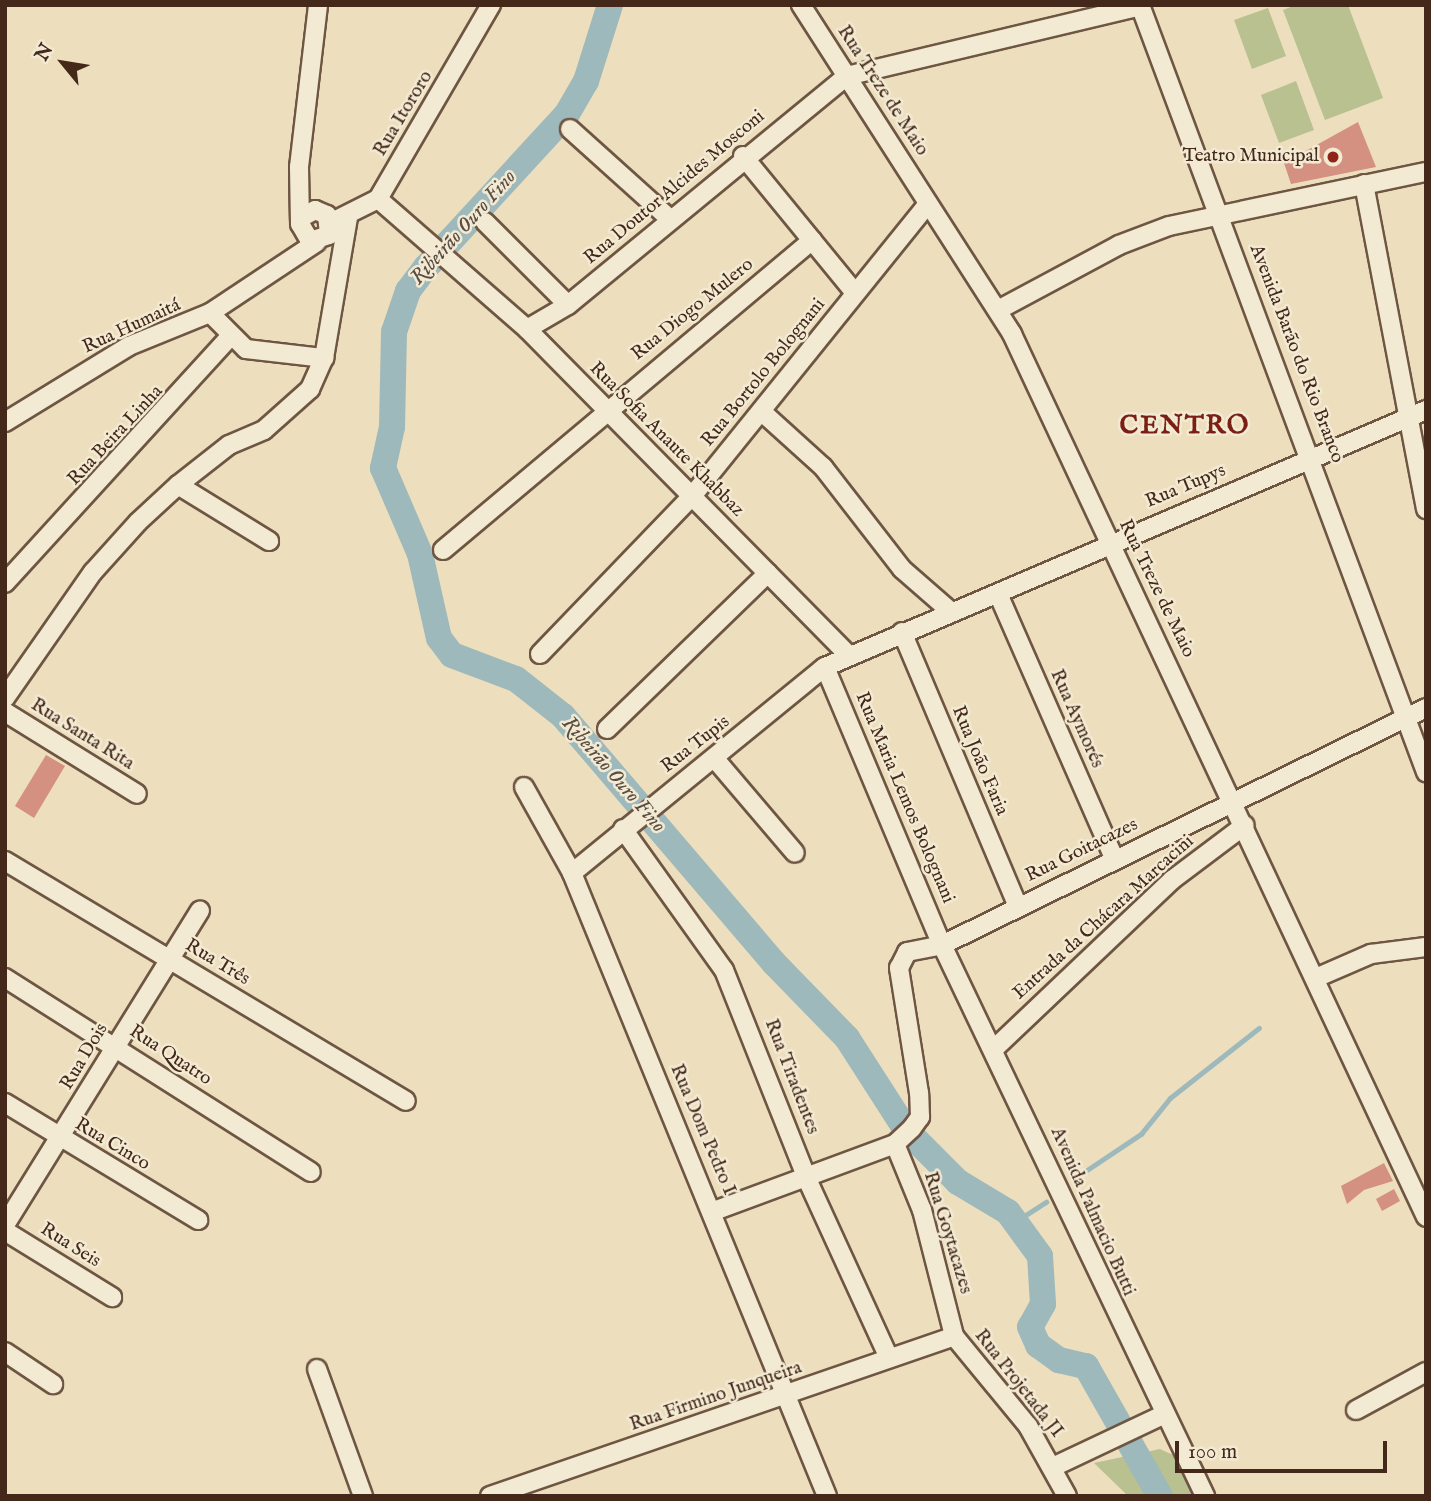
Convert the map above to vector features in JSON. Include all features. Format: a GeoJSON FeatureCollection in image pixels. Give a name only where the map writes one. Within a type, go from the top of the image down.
{"type":"FeatureCollection","features":[{"type":"Feature","properties":{"kind":"street"},"geometry":{"type":"LineString","coordinates":[[317,242],[304,237],[299,167],[318,5]]}},
{"type":"Feature","properties":{"kind":"street","name":"Rua Itororo"},"geometry":{"type":"LineString","coordinates":[[379,199],[491,5]]}},
{"type":"Feature","properties":{"kind":"street","name":"Rua Treze de Maio"},"geometry":{"type":"LineString","coordinates":[[801,5],[999,310],[1318,977],[1426,1217]]}},
{"type":"Feature","properties":{"kind":"street"},"geometry":{"type":"LineString","coordinates":[[848,76],[1140,6]]}},
{"type":"Feature","properties":{"kind":"street","name":"Avenida Barão do Rio Branco"},"geometry":{"type":"LineString","coordinates":[[1140,6],[1313,457],[1426,772]]}},
{"type":"Feature","properties":{"kind":"street","name":"Rua Doutor Alcides Mosconi"},"geometry":{"type":"LineString","coordinates":[[527,329],[568,305],[743,156],[848,76]]}},
{"type":"Feature","properties":{"kind":"street"},"geometry":{"type":"LineString","coordinates":[[570,129],[669,218]]}},
{"type":"Feature","properties":{"kind":"street"},"geometry":{"type":"LineString","coordinates":[[743,156],[855,293]]}},
{"type":"Feature","properties":{"kind":"street"},"geometry":{"type":"LineString","coordinates":[[999,310],[1119,245],[1221,212],[1426,172]]}},
{"type":"Feature","properties":{"kind":"street"},"geometry":{"type":"LineString","coordinates":[[1364,184],[1417,413],[1426,509]]}},
{"type":"Feature","properties":{"kind":"street"},"geometry":{"type":"LineString","coordinates":[[301,220],[321,211],[340,219],[379,199]]}},
{"type":"Feature","properties":{"kind":"street","name":"Rua Sofia Anaute Khabbaz"},"geometry":{"type":"LineString","coordinates":[[379,199],[527,329],[849,656]]}},
{"type":"Feature","properties":{"kind":"street","name":"Rua Bortolo Bolognani"},"geometry":{"type":"LineString","coordinates":[[540,654],[693,495],[928,204]]}},
{"type":"Feature","properties":{"kind":"street"},"geometry":{"type":"LineString","coordinates":[[5,698],[93,572],[178,485],[290,411],[310,389],[324,358],[340,219]]}},
{"type":"Feature","properties":{"kind":"street","name":"Rua Humaitá"},"geometry":{"type":"LineString","coordinates":[[5,422],[129,346],[210,313],[329,235],[340,219]]}},
{"type":"Feature","properties":{"kind":"street","name":"Rua Humaitá"},"geometry":{"type":"LineString","coordinates":[[276,270],[301,220]]}},
{"type":"Feature","properties":{"kind":"street"},"geometry":{"type":"LineString","coordinates":[[485,222],[568,305]]}},
{"type":"Feature","properties":{"kind":"street","name":"Rua Diogo Mulero"},"geometry":{"type":"LineString","coordinates":[[443,550],[606,408],[812,240]]}},
{"type":"Feature","properties":{"kind":"street"},"geometry":{"type":"LineString","coordinates":[[210,313],[230,337],[246,349],[324,358]]}},
{"type":"Feature","properties":{"kind":"street","name":"Rua Beira Linha"},"geometry":{"type":"LineString","coordinates":[[5,583],[230,337]]}},
{"type":"Feature","properties":{"kind":"street"},"geometry":{"type":"LineString","coordinates":[[761,411],[823,467],[902,569],[949,610]]}},
{"type":"Feature","properties":{"kind":"street","name":"Rua Tupys"},"geometry":{"type":"LineString","coordinates":[[849,656],[949,610],[999,596],[1110,543],[1417,413]]}},
{"type":"Feature","properties":{"kind":"street"},"geometry":{"type":"LineString","coordinates":[[178,485],[270,541]]}},
{"type":"Feature","properties":{"kind":"street"},"geometry":{"type":"LineString","coordinates":[[607,729],[768,573]]}},
{"type":"Feature","properties":{"kind":"street","name":"Rua Aymorés"},"geometry":{"type":"LineString","coordinates":[[999,596],[1114,858]]}},
{"type":"Feature","properties":{"kind":"street","name":"Rua João Faria"},"geometry":{"type":"LineString","coordinates":[[902,632],[1018,906]]}},
{"type":"Feature","properties":{"kind":"street","name":"Rua Tupis"},"geometry":{"type":"LineString","coordinates":[[572,873],[825,667],[849,656]]}},
{"type":"Feature","properties":{"kind":"street","name":"Rua Maria Lemos Bolognani"},"geometry":{"type":"LineString","coordinates":[[825,667],[942,945]]}},
{"type":"Feature","properties":{"kind":"street","name":"Rua Goitacazes"},"geometry":{"type":"LineString","coordinates":[[900,1140],[920,1117],[899,968],[908,952],[942,945],[1114,858],[1426,708]]}},
{"type":"Feature","properties":{"kind":"street","name":"Rua Santa Rita"},"geometry":{"type":"LineString","coordinates":[[5,712],[137,794]]}},
{"type":"Feature","properties":{"kind":"street"},"geometry":{"type":"LineString","coordinates":[[715,759],[795,853]]}},
{"type":"Feature","properties":{"kind":"street","name":"Rua Dom Pedro I"},"geometry":{"type":"LineString","coordinates":[[524,787],[572,873],[714,1211],[827,1496]]}},
{"type":"Feature","properties":{"kind":"street","name":"Rua Tiradentes"},"geometry":{"type":"LineString","coordinates":[[628,825],[724,970],[807,1179],[889,1358]]}},
{"type":"Feature","properties":{"kind":"street","name":"Entrada da Chácara Marcacini"},"geometry":{"type":"LineString","coordinates":[[995,1048],[1172,880],[1245,825]]}},
{"type":"Feature","properties":{"kind":"street","name":"Rua Três"},"geometry":{"type":"LineString","coordinates":[[5,861],[406,1101]]}},
{"type":"Feature","properties":{"kind":"street","name":"Rua Dois"},"geometry":{"type":"LineString","coordinates":[[5,1225],[200,910]]}},
{"type":"Feature","properties":{"kind":"street","name":"Avenida Palmacio Butti"},"geometry":{"type":"LineString","coordinates":[[942,945],[995,1048],[1205,1496]]}},
{"type":"Feature","properties":{"kind":"street"},"geometry":{"type":"LineString","coordinates":[[1318,977],[1371,954],[1426,947]]}},
{"type":"Feature","properties":{"kind":"street","name":"Rua Quatro"},"geometry":{"type":"LineString","coordinates":[[5,978],[311,1172]]}},
{"type":"Feature","properties":{"kind":"street","name":"Rua Cinco"},"geometry":{"type":"LineString","coordinates":[[5,1103],[60,1139],[198,1220]]}},
{"type":"Feature","properties":{"kind":"street"},"geometry":{"type":"LineString","coordinates":[[714,1211],[807,1179],[900,1140]]}},
{"type":"Feature","properties":{"kind":"street","name":"Rua Goytacazes"},"geometry":{"type":"LineString","coordinates":[[900,1140],[922,1210],[954,1336]]}},
{"type":"Feature","properties":{"kind":"street","name":"Rua Seis"},"geometry":{"type":"LineString","coordinates":[[5,1231],[112,1297]]}},
{"type":"Feature","properties":{"kind":"street","name":"Rua Firmino Junqueira"},"geometry":{"type":"LineString","coordinates":[[490,1496],[787,1396],[954,1336]]}},
{"type":"Feature","properties":{"kind":"street","name":"Rua Projetada JI"},"geometry":{"type":"LineString","coordinates":[[954,1336],[1055,1466],[1067,1496]]}},
{"type":"Feature","properties":{"kind":"street"},"geometry":{"type":"LineString","coordinates":[[5,1352],[53,1384]]}},
{"type":"Feature","properties":{"kind":"street"},"geometry":{"type":"LineString","coordinates":[[317,1369],[363,1496]]}},
{"type":"Feature","properties":{"kind":"street"},"geometry":{"type":"LineString","coordinates":[[1356,1410],[1426,1372]]}},
{"type":"Feature","properties":{"kind":"street"},"geometry":{"type":"LineString","coordinates":[[1055,1466],[1165,1414]]}},
{"type":"Feature","properties":{"kind":"green space"},"geometry":{"type":"Polygon","coordinates":[[[1296,5],[1348,5],[1383,98],[1325,120],[1283,10],[1296,5]]]}},
{"type":"Feature","properties":{"kind":"green space"},"geometry":{"type":"Polygon","coordinates":[[[1268,8],[1286,56],[1252,69],[1234,20],[1268,8]]]}},
{"type":"Feature","properties":{"kind":"green space"},"geometry":{"type":"Polygon","coordinates":[[[1296,81],[1314,130],[1279,143],[1261,95],[1296,81]]]}},
{"type":"Feature","properties":{"kind":"green space"},"geometry":{"type":"Polygon","coordinates":[[[1160,1449],[1173,1455],[1196,1496],[1128,1496],[1094,1463],[1160,1449]]]}},
{"type":"Feature","properties":{"kind":"building","name":"Teatro Municipal"},"geometry":{"type":"Polygon","coordinates":[[[1358,122],[1376,167],[1291,184],[1284,163],[1358,122]]]}},
{"type":"Feature","properties":{"kind":"building"},"geometry":{"type":"Polygon","coordinates":[[[46,755],[65,766],[34,818],[15,806],[46,755]]]}},
{"type":"Feature","properties":{"kind":"building"},"geometry":{"type":"Polygon","coordinates":[[[1384,1163],[1393,1181],[1364,1190],[1347,1204],[1341,1186],[1384,1163]]]}},
{"type":"Feature","properties":{"kind":"building"},"geometry":{"type":"Polygon","coordinates":[[[1394,1189],[1400,1201],[1382,1211],[1376,1199],[1394,1189]]]}},
{"type":"Feature","properties":{"kind":"waterway","name":"Ribeirão Ouro Fino"},"geometry":{"type":"LineString","coordinates":[[610,5],[586,81],[566,115],[426,267],[408,291],[394,332],[392,427],[383,468],[420,554],[439,638],[452,655],[516,679],[563,716],[774,963],[847,1038],[906,1130],[958,1182],[1008,1212],[1040,1256],[1043,1304],[1030,1327],[1038,1345],[1059,1360],[1086,1366],[1160,1496]]}},
{"type":"Feature","properties":{"kind":"waterway"},"geometry":{"type":"LineString","coordinates":[[1084,1172],[1141,1134],[1170,1098],[1259,1028]]}},
{"type":"Feature","properties":{"kind":"waterway"},"geometry":{"type":"LineString","coordinates":[[1015,1222],[1046,1202]]}},
{"type":"Feature","properties":{"kind":"place","name":"Teatro Municipal"},"geometry":{"type":"Point","coordinates":[1333,157]}},
{"type":"Feature","properties":{"kind":"district","name":"CENTRO"},"geometry":{"type":"Point","coordinates":[1185,426]}}]}
